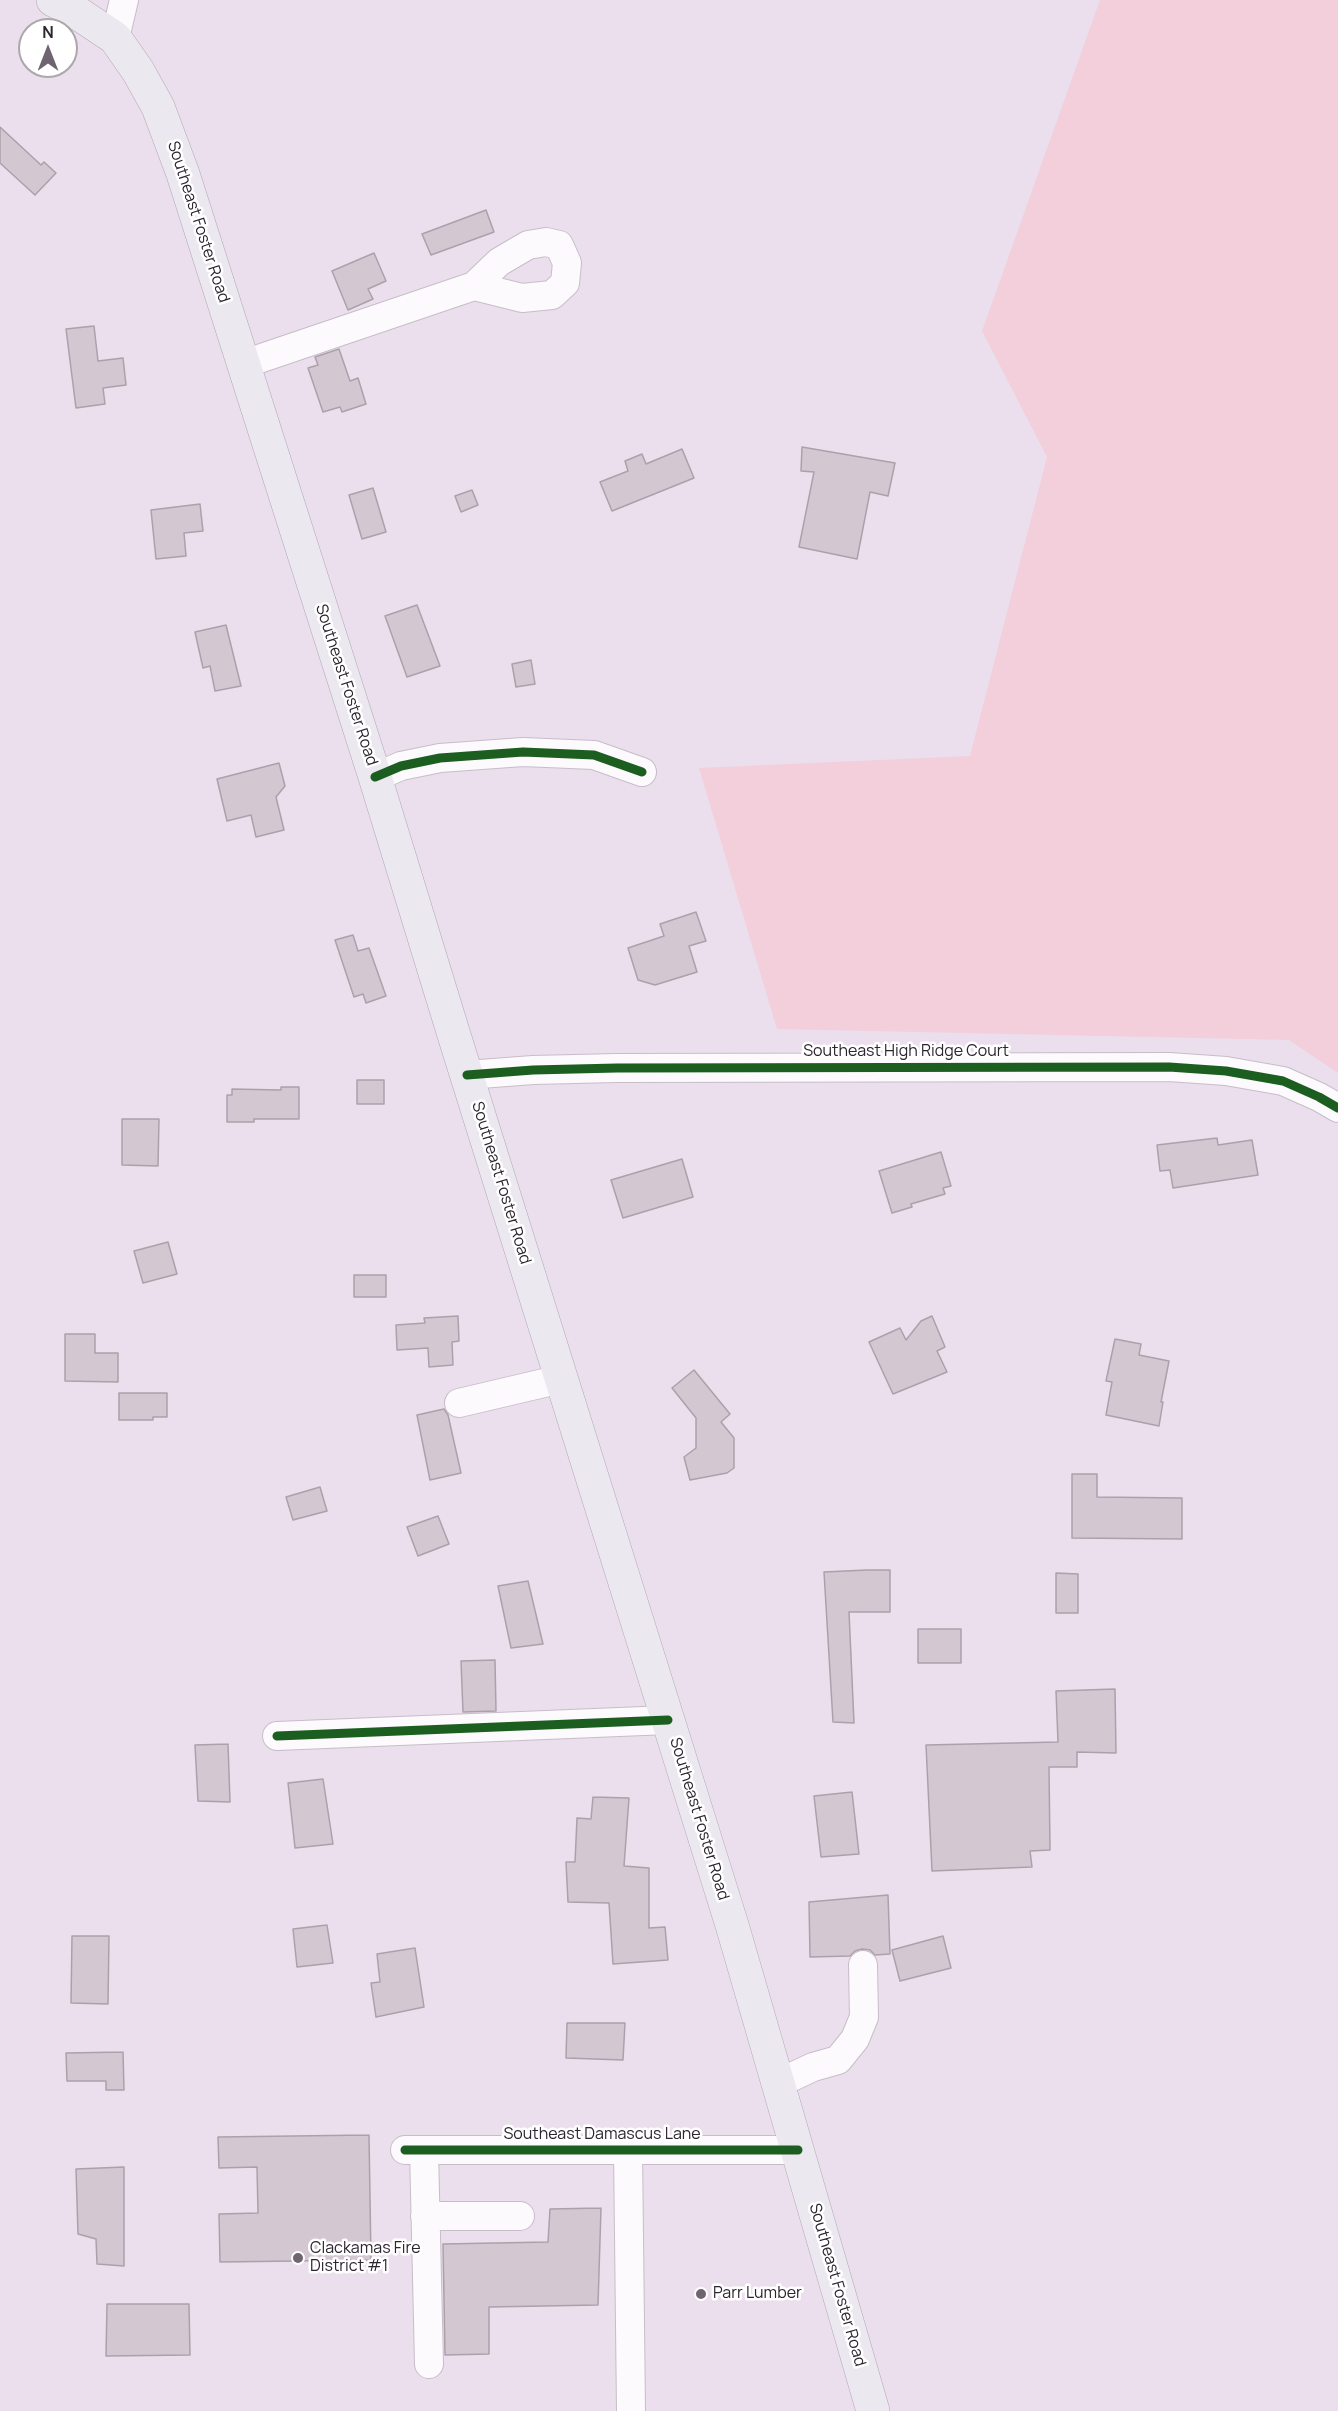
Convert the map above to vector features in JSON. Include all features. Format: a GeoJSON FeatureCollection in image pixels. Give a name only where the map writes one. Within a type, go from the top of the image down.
{"type":"FeatureCollection","features":[{"type":"Feature","properties":{"kind":"main road","name":"Southeast Foster Road"},"geometry":{"type":"LineString","coordinates":[[53,0],[73,10],[115,38],[138,71],[158,108],[183,174],[375,777],[732,1925],[873,2411]]}},
{"type":"Feature","properties":{"kind":"street"},"geometry":{"type":"LineString","coordinates":[[115,38],[124,0]]}},
{"type":"Feature","properties":{"kind":"street"},"geometry":{"type":"LineString","coordinates":[[244,364],[474,286]]}},
{"type":"Feature","properties":{"kind":"street"},"geometry":{"type":"LineString","coordinates":[[375,777],[401,766],[440,758],[523,752],[594,755],[642,772]]}},
{"type":"Feature","properties":{"kind":"street","name":"Southeast High Ridge Court"},"geometry":{"type":"LineString","coordinates":[[467,1075],[533,1070],[617,1068],[1169,1067],[1226,1071],[1283,1081],[1338,1108]]}},
{"type":"Feature","properties":{"kind":"street"},"geometry":{"type":"LineString","coordinates":[[459,1403],[561,1379]]}},
{"type":"Feature","properties":{"kind":"street"},"geometry":{"type":"LineString","coordinates":[[277,1736],[668,1720]]}},
{"type":"Feature","properties":{"kind":"street"},"geometry":{"type":"LineString","coordinates":[[779,2084],[813,2067],[838,2060],[855,2039],[864,2017],[863,1965]]}},
{"type":"Feature","properties":{"kind":"street","name":"Southeast Damascus Lane"},"geometry":{"type":"LineString","coordinates":[[425,2216],[414,2150],[798,2150]]}},
{"type":"Feature","properties":{"kind":"street"},"geometry":{"type":"LineString","coordinates":[[628,2150],[631,2411]]}},
{"type":"Feature","properties":{"kind":"street"},"geometry":{"type":"LineString","coordinates":[[429,2364],[425,2216],[520,2216]]}},
{"type":"Feature","properties":{"kind":"shaded area"},"geometry":{"type":"Polygon","coordinates":[[[1100,0],[1338,0],[1338,1073],[1289,1040],[777,1029],[699,768],[970,756],[1047,457],[982,331],[1100,0]]]}},
{"type":"Feature","properties":{"kind":"building"},"geometry":{"type":"Polygon","coordinates":[[[0,127],[41,165],[44,162],[56,173],[35,195],[0,163],[0,127]]]}},
{"type":"Feature","properties":{"kind":"building"},"geometry":{"type":"Polygon","coordinates":[[[486,210],[494,232],[431,255],[422,234],[486,210]]]}},
{"type":"Feature","properties":{"kind":"building"},"geometry":{"type":"Polygon","coordinates":[[[374,253],[386,281],[368,289],[373,299],[348,310],[332,271],[374,253]]]}},
{"type":"Feature","properties":{"kind":"building"},"geometry":{"type":"Polygon","coordinates":[[[94,326],[98,361],[123,358],[126,385],[103,388],[105,404],[76,408],[66,329],[94,326]]]}},
{"type":"Feature","properties":{"kind":"building"},"geometry":{"type":"Polygon","coordinates":[[[339,349],[350,381],[358,378],[366,404],[342,412],[340,407],[323,412],[308,368],[318,365],[315,357],[339,349]]]}},
{"type":"Feature","properties":{"kind":"building"},"geometry":{"type":"Polygon","coordinates":[[[802,447],[895,463],[888,496],[870,492],[857,559],[799,547],[814,472],[801,471],[802,447]]]}},
{"type":"Feature","properties":{"kind":"building"},"geometry":{"type":"Polygon","coordinates":[[[682,449],[694,478],[612,511],[600,482],[628,471],[625,461],[642,454],[646,464],[682,449]]]}},
{"type":"Feature","properties":{"kind":"building"},"geometry":{"type":"Polygon","coordinates":[[[373,488],[386,532],[362,539],[349,495],[373,488]]]}},
{"type":"Feature","properties":{"kind":"building"},"geometry":{"type":"Polygon","coordinates":[[[472,490],[478,505],[461,512],[455,496],[472,490]]]}},
{"type":"Feature","properties":{"kind":"building"},"geometry":{"type":"Polygon","coordinates":[[[200,504],[203,531],[184,533],[186,556],[156,559],[151,510],[200,504]]]}},
{"type":"Feature","properties":{"kind":"building"},"geometry":{"type":"Polygon","coordinates":[[[417,605],[440,666],[407,677],[385,616],[417,605]]]}},
{"type":"Feature","properties":{"kind":"building"},"geometry":{"type":"Polygon","coordinates":[[[226,625],[241,686],[215,691],[210,666],[203,668],[195,632],[226,625]]]}},
{"type":"Feature","properties":{"kind":"building"},"geometry":{"type":"Polygon","coordinates":[[[531,660],[535,684],[516,687],[512,664],[531,660]]]}},
{"type":"Feature","properties":{"kind":"building"},"geometry":{"type":"Polygon","coordinates":[[[279,763],[285,786],[276,797],[284,830],[256,837],[251,815],[227,821],[217,779],[279,763]]]}},
{"type":"Feature","properties":{"kind":"building"},"geometry":{"type":"Polygon","coordinates":[[[696,912],[706,941],[689,946],[697,972],[655,985],[638,980],[628,948],[664,936],[660,924],[696,912]]]}},
{"type":"Feature","properties":{"kind":"building"},"geometry":{"type":"Polygon","coordinates":[[[353,935],[358,951],[369,948],[386,996],[366,1003],[363,994],[354,997],[335,940],[353,935]]]}},
{"type":"Feature","properties":{"kind":"building"},"geometry":{"type":"Polygon","coordinates":[[[357,1080],[384,1080],[384,1104],[357,1104],[357,1080]]]}},
{"type":"Feature","properties":{"kind":"building"},"geometry":{"type":"Polygon","coordinates":[[[281,1087],[299,1087],[299,1119],[254,1119],[254,1122],[227,1122],[227,1095],[232,1095],[232,1089],[281,1090],[281,1087]]]}},
{"type":"Feature","properties":{"kind":"building"},"geometry":{"type":"Polygon","coordinates":[[[122,1119],[159,1119],[158,1166],[122,1165],[122,1119]]]}},
{"type":"Feature","properties":{"kind":"building"},"geometry":{"type":"Polygon","coordinates":[[[1217,1138],[1218,1145],[1252,1140],[1258,1175],[1173,1188],[1170,1170],[1160,1171],[1157,1145],[1217,1138]]]}},
{"type":"Feature","properties":{"kind":"building"},"geometry":{"type":"Polygon","coordinates":[[[941,1152],[951,1186],[943,1188],[945,1194],[911,1204],[912,1207],[892,1213],[879,1171],[941,1152]]]}},
{"type":"Feature","properties":{"kind":"building"},"geometry":{"type":"Polygon","coordinates":[[[682,1159],[693,1197],[623,1218],[611,1180],[682,1159]]]}},
{"type":"Feature","properties":{"kind":"building"},"geometry":{"type":"Polygon","coordinates":[[[168,1242],[177,1274],[143,1283],[134,1251],[168,1242]]]}},
{"type":"Feature","properties":{"kind":"building"},"geometry":{"type":"Polygon","coordinates":[[[354,1275],[386,1275],[386,1297],[354,1297],[354,1275]]]}},
{"type":"Feature","properties":{"kind":"building"},"geometry":{"type":"Polygon","coordinates":[[[458,1316],[459,1341],[452,1342],[453,1365],[429,1367],[428,1348],[397,1350],[396,1325],[425,1323],[424,1318],[458,1316]]]}},
{"type":"Feature","properties":{"kind":"building"},"geometry":{"type":"Polygon","coordinates":[[[932,1316],[945,1347],[937,1351],[947,1372],[893,1394],[869,1342],[900,1328],[906,1340],[921,1321],[932,1316]]]}},
{"type":"Feature","properties":{"kind":"building"},"geometry":{"type":"Polygon","coordinates":[[[65,1334],[95,1334],[95,1353],[118,1353],[118,1382],[65,1381],[65,1334]]]}},
{"type":"Feature","properties":{"kind":"building"},"geometry":{"type":"Polygon","coordinates":[[[1115,1339],[1141,1344],[1139,1355],[1169,1361],[1159,1426],[1106,1415],[1112,1382],[1106,1381],[1115,1339]]]}},
{"type":"Feature","properties":{"kind":"building"},"geometry":{"type":"Polygon","coordinates":[[[694,1370],[730,1414],[721,1422],[734,1438],[734,1468],[727,1473],[690,1480],[684,1457],[696,1448],[696,1418],[672,1388],[694,1370]]]}},
{"type":"Feature","properties":{"kind":"building"},"geometry":{"type":"Polygon","coordinates":[[[119,1393],[167,1393],[167,1417],[153,1417],[153,1420],[119,1420],[119,1393]]]}},
{"type":"Feature","properties":{"kind":"building"},"geometry":{"type":"Polygon","coordinates":[[[444,1409],[448,1415],[461,1473],[430,1480],[417,1415],[444,1409]]]}},
{"type":"Feature","properties":{"kind":"building"},"geometry":{"type":"Polygon","coordinates":[[[1072,1474],[1097,1474],[1097,1497],[1182,1498],[1182,1539],[1072,1538],[1072,1474]]]}},
{"type":"Feature","properties":{"kind":"building"},"geometry":{"type":"Polygon","coordinates":[[[320,1487],[327,1511],[293,1520],[286,1497],[320,1487]]]}},
{"type":"Feature","properties":{"kind":"building"},"geometry":{"type":"Polygon","coordinates":[[[438,1516],[449,1544],[418,1556],[407,1527],[438,1516]]]}},
{"type":"Feature","properties":{"kind":"building"},"geometry":{"type":"Polygon","coordinates":[[[890,1570],[890,1612],[849,1612],[854,1723],[833,1722],[824,1572],[890,1570]]]}},
{"type":"Feature","properties":{"kind":"building"},"geometry":{"type":"Polygon","coordinates":[[[1056,1573],[1078,1574],[1078,1613],[1056,1613],[1056,1573]]]}},
{"type":"Feature","properties":{"kind":"building"},"geometry":{"type":"Polygon","coordinates":[[[528,1581],[543,1644],[511,1648],[498,1586],[528,1581]]]}},
{"type":"Feature","properties":{"kind":"building"},"geometry":{"type":"Polygon","coordinates":[[[918,1629],[961,1629],[961,1663],[918,1663],[918,1629]]]}},
{"type":"Feature","properties":{"kind":"building"},"geometry":{"type":"Polygon","coordinates":[[[495,1660],[496,1711],[463,1712],[461,1661],[495,1660]]]}},
{"type":"Feature","properties":{"kind":"building"},"geometry":{"type":"Polygon","coordinates":[[[1115,1689],[1116,1753],[1077,1752],[1077,1767],[1049,1767],[1050,1850],[1030,1851],[1032,1867],[932,1871],[926,1745],[1058,1742],[1056,1691],[1115,1689]]]}},
{"type":"Feature","properties":{"kind":"building"},"geometry":{"type":"Polygon","coordinates":[[[228,1744],[230,1802],[198,1801],[195,1745],[228,1744]]]}},
{"type":"Feature","properties":{"kind":"building"},"geometry":{"type":"Polygon","coordinates":[[[323,1779],[333,1844],[295,1848],[288,1783],[323,1779]]]}},
{"type":"Feature","properties":{"kind":"building"},"geometry":{"type":"Polygon","coordinates":[[[852,1792],[859,1854],[821,1857],[814,1796],[852,1792]]]}},
{"type":"Feature","properties":{"kind":"building"},"geometry":{"type":"Polygon","coordinates":[[[593,1797],[629,1798],[624,1866],[649,1868],[649,1928],[665,1927],[668,1960],[613,1964],[609,1903],[568,1902],[566,1862],[575,1862],[577,1818],[591,1819],[593,1797]]]}},
{"type":"Feature","properties":{"kind":"building"},"geometry":{"type":"Polygon","coordinates":[[[888,1895],[890,1954],[875,1955],[870,1950],[862,1949],[850,1956],[810,1957],[809,1902],[888,1895]]]}},
{"type":"Feature","properties":{"kind":"building"},"geometry":{"type":"Polygon","coordinates":[[[327,1925],[333,1963],[297,1967],[293,1929],[327,1925]]]}},
{"type":"Feature","properties":{"kind":"building"},"geometry":{"type":"Polygon","coordinates":[[[72,1936],[109,1936],[108,2004],[71,2003],[72,1936]]]}},
{"type":"Feature","properties":{"kind":"building"},"geometry":{"type":"Polygon","coordinates":[[[943,1936],[951,1968],[900,1981],[892,1950],[943,1936]]]}},
{"type":"Feature","properties":{"kind":"building"},"geometry":{"type":"Polygon","coordinates":[[[415,1948],[424,2007],[376,2017],[371,1983],[380,1982],[377,1954],[415,1948]]]}},
{"type":"Feature","properties":{"kind":"building"},"geometry":{"type":"Polygon","coordinates":[[[567,2023],[625,2023],[623,2060],[566,2058],[567,2023]]]}},
{"type":"Feature","properties":{"kind":"building"},"geometry":{"type":"Polygon","coordinates":[[[123,2052],[124,2090],[106,2090],[106,2081],[67,2081],[66,2053],[123,2052]]]}},
{"type":"Feature","properties":{"kind":"building"},"geometry":{"type":"Polygon","coordinates":[[[369,2135],[371,2260],[220,2262],[219,2214],[258,2213],[257,2167],[219,2168],[218,2137],[369,2135]]]}},
{"type":"Feature","properties":{"kind":"building"},"geometry":{"type":"Polygon","coordinates":[[[124,2167],[124,2266],[97,2264],[96,2239],[78,2234],[76,2169],[124,2167]]]}},
{"type":"Feature","properties":{"kind":"building"},"geometry":{"type":"Polygon","coordinates":[[[601,2208],[598,2305],[489,2307],[489,2354],[445,2355],[443,2244],[548,2242],[550,2209],[601,2208]]]}},
{"type":"Feature","properties":{"kind":"building"},"geometry":{"type":"Polygon","coordinates":[[[107,2304],[189,2304],[190,2355],[106,2356],[107,2304]]]}},
{"type":"Feature","properties":{"kind":"cycle path"},"geometry":{"type":"LineString","coordinates":[[375,777],[401,766],[440,758],[523,752],[594,755],[642,772]]}},
{"type":"Feature","properties":{"kind":"cycle path"},"geometry":{"type":"LineString","coordinates":[[467,1075],[533,1070],[617,1068],[1169,1067],[1226,1071],[1283,1081],[1338,1108]]}},
{"type":"Feature","properties":{"kind":"cycle path"},"geometry":{"type":"LineString","coordinates":[[277,1736],[668,1720]]}},
{"type":"Feature","properties":{"kind":"cycle path"},"geometry":{"type":"LineString","coordinates":[[405,2150],[798,2150]]}},
{"type":"Feature","properties":{"kind":"place","name":"Clackamas Fire District #1"},"geometry":{"type":"Point","coordinates":[298,2258]}},
{"type":"Feature","properties":{"kind":"place","name":"Parr Lumber"},"geometry":{"type":"Point","coordinates":[701,2294]}}]}
